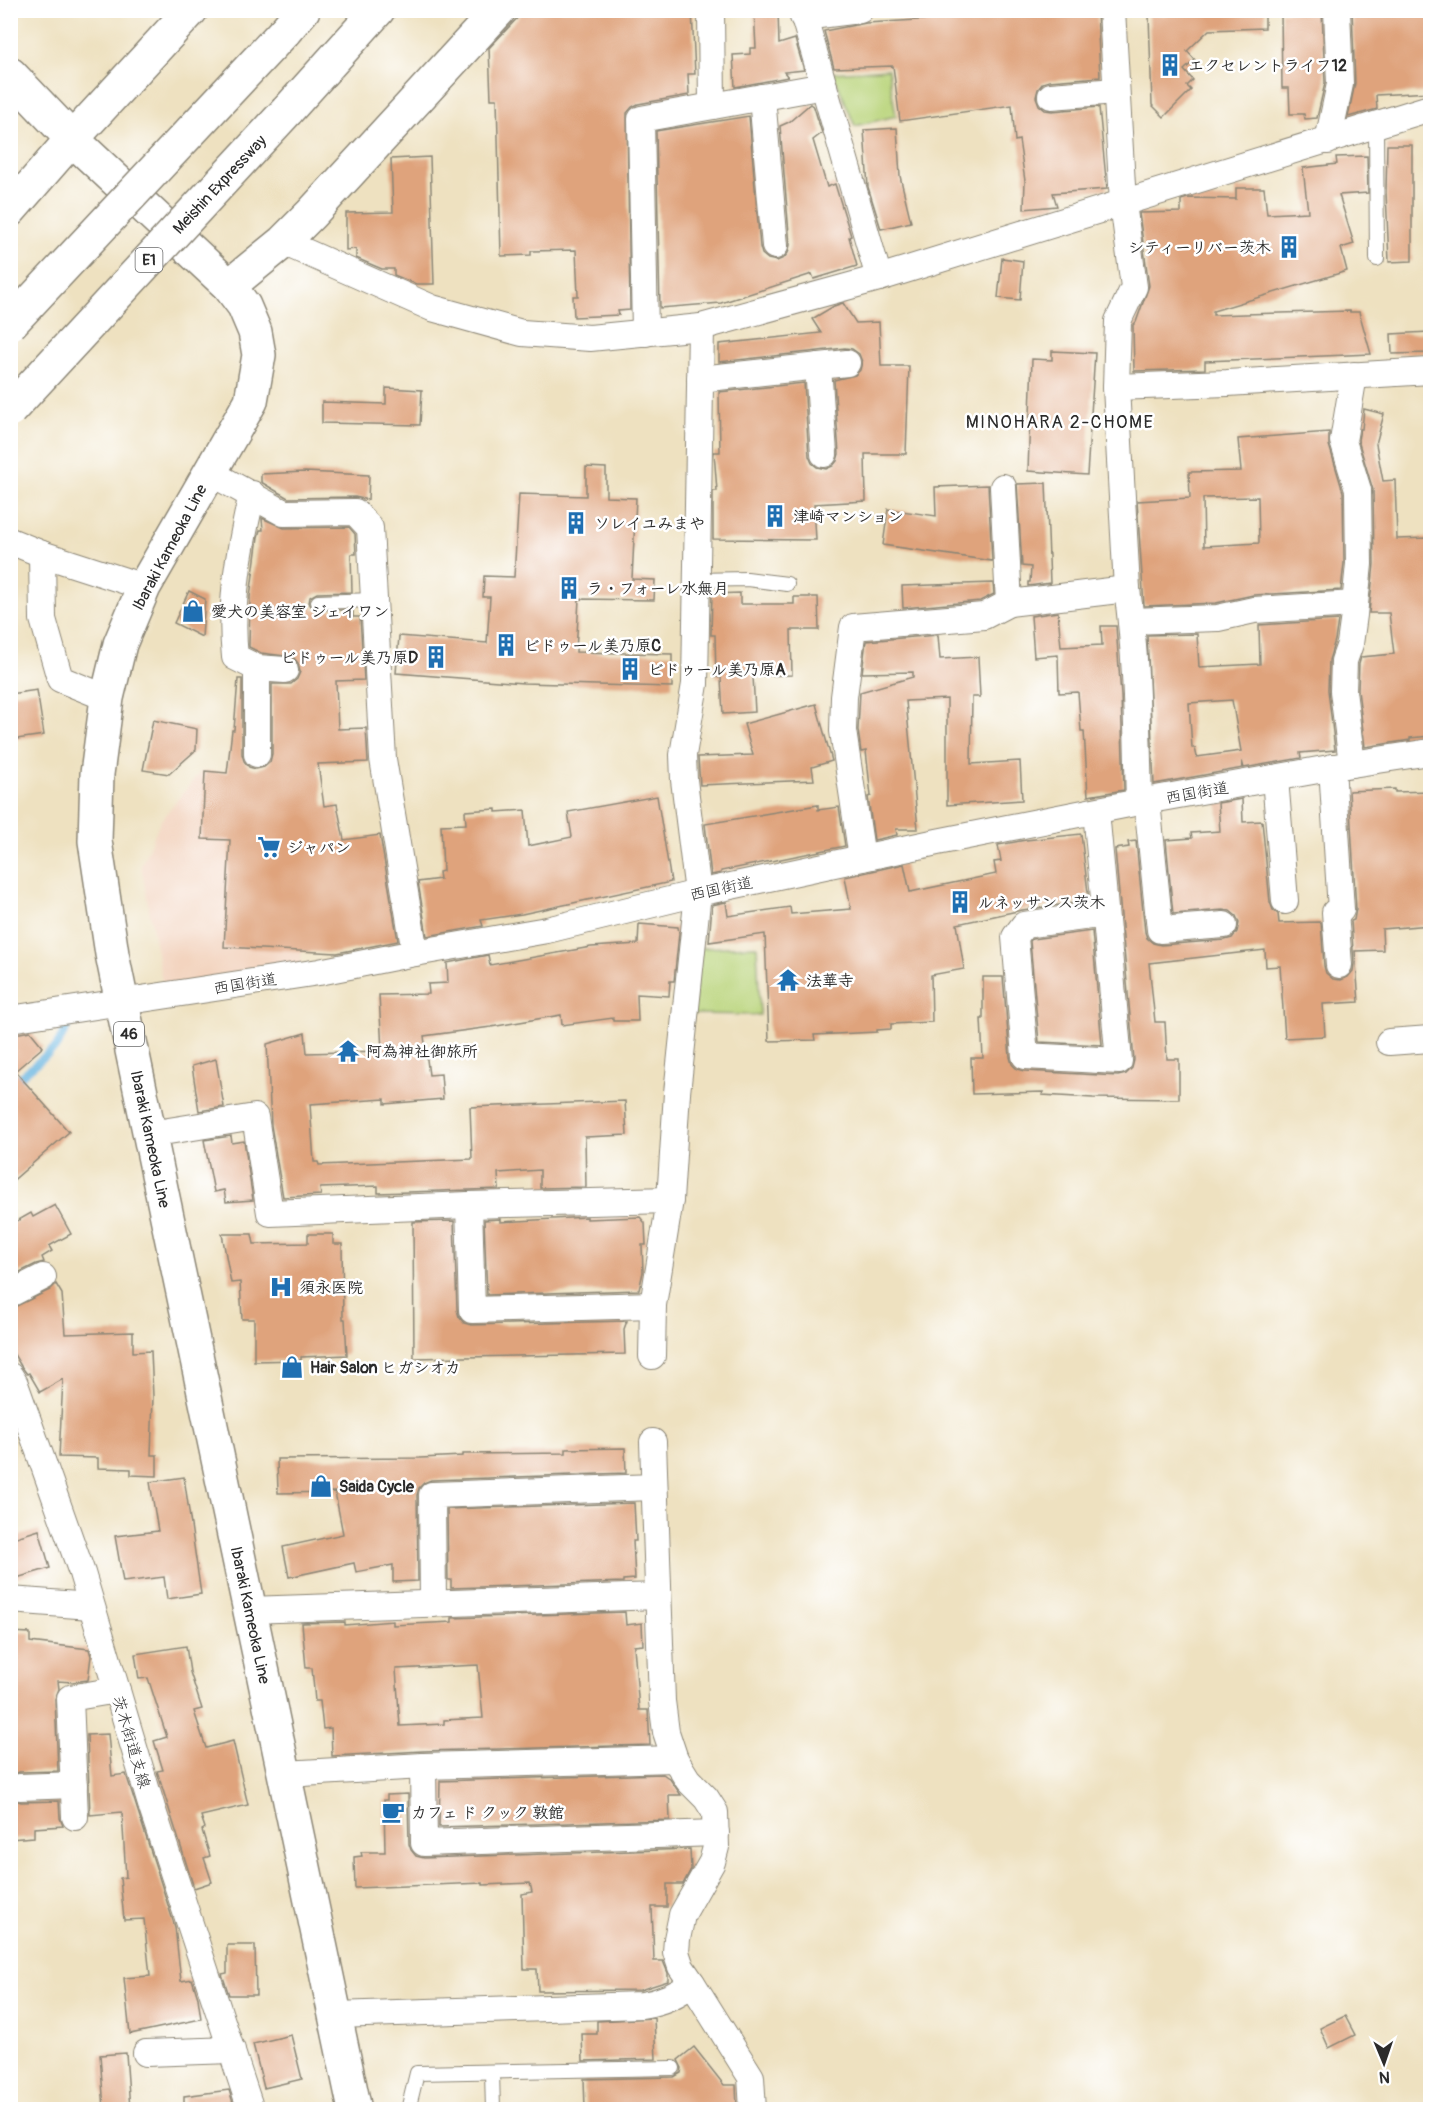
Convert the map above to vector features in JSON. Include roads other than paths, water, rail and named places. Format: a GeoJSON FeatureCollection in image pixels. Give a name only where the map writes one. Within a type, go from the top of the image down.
{"type":"FeatureCollection","features":[{"type":"Feature","properties":{"kind":"main road"},"geometry":{"type":"LineString","coordinates":[[10,210],[191,10]]}},
{"type":"Feature","properties":{"kind":"main road","name":"Meishin Expressway"},"geometry":{"type":"LineString","coordinates":[[10,410],[378,10]]}},
{"type":"Feature","properties":{"kind":"main road"},"geometry":{"type":"LineString","coordinates":[[229,286],[283,242],[499,10]]}},
{"type":"Feature","properties":{"kind":"main road"},"geometry":{"type":"LineString","coordinates":[[10,324],[293,21]]}},
{"type":"Feature","properties":{"kind":"main road","name":"Ibaraki Kameoka Line"},"geometry":{"type":"LineString","coordinates":[[10,74],[72,139],[229,286],[244,306],[252,323],[259,355],[250,401],[144,587],[120,644],[107,698],[98,774],[95,841],[112,954],[122,1003],[355,2109]]}},
{"type":"Feature","properties":{"kind":"street"},"geometry":{"type":"LineString","coordinates":[[711,10],[712,106]]}},
{"type":"Feature","properties":{"kind":"street"},"geometry":{"type":"LineString","coordinates":[[860,10],[802,14],[879,278]]}},
{"type":"Feature","properties":{"kind":"street"},"geometry":{"type":"LineString","coordinates":[[1112,10],[1123,203],[1134,286],[1118,321],[1116,387],[1127,589],[1143,802],[1160,930],[1224,925]]}},
{"type":"Feature","properties":{"kind":"street"},"geometry":{"type":"LineString","coordinates":[[1328,141],[1340,84],[1337,10]]}},
{"type":"Feature","properties":{"kind":"street"},"geometry":{"type":"LineString","coordinates":[[645,333],[640,119],[824,86]]}},
{"type":"Feature","properties":{"kind":"street"},"geometry":{"type":"LineString","coordinates":[[1051,96],[1116,91]]}},
{"type":"Feature","properties":{"kind":"street"},"geometry":{"type":"LineString","coordinates":[[762,97],[775,246]]}},
{"type":"Feature","properties":{"kind":"street"},"geometry":{"type":"LineString","coordinates":[[283,242],[432,308],[522,333],[590,338],[701,327],[879,278],[1431,108]]}},
{"type":"Feature","properties":{"kind":"street"},"geometry":{"type":"LineString","coordinates":[[652,1356],[653,1305],[670,1200],[677,1093],[698,893],[683,755],[694,684],[701,327]]}},
{"type":"Feature","properties":{"kind":"street"},"geometry":{"type":"LineString","coordinates":[[700,379],[847,363]]}},
{"type":"Feature","properties":{"kind":"street"},"geometry":{"type":"LineString","coordinates":[[819,366],[824,454]]}},
{"type":"Feature","properties":{"kind":"street"},"geometry":{"type":"LineString","coordinates":[[1116,387],[1431,371]]}},
{"type":"Feature","properties":{"kind":"street"},"geometry":{"type":"LineString","coordinates":[[1339,965],[1335,912],[1341,910],[1344,661],[1350,644],[1359,564],[1358,490],[1343,441],[1354,375]]}},
{"type":"Feature","properties":{"kind":"street"},"geometry":{"type":"LineString","coordinates":[[208,472],[284,513],[355,512],[370,528],[383,759],[415,953]]}},
{"type":"Feature","properties":{"kind":"street"},"geometry":{"type":"LineString","coordinates":[[1003,487],[1008,603]]}},
{"type":"Feature","properties":{"kind":"street"},"geometry":{"type":"LineString","coordinates":[[252,494],[238,562],[232,636],[235,657],[257,668],[285,670]]}},
{"type":"Feature","properties":{"kind":"street"},"geometry":{"type":"LineString","coordinates":[[10,541],[42,554],[144,587]]}},
{"type":"Feature","properties":{"kind":"street"},"geometry":{"type":"LineString","coordinates":[[42,554],[43,620],[60,679],[107,698]]}},
{"type":"Feature","properties":{"kind":"street"},"geometry":{"type":"LineString","coordinates":[[862,858],[843,731],[844,697],[853,627],[984,616],[1008,603],[1127,589]]}},
{"type":"Feature","properties":{"kind":"street"},"geometry":{"type":"LineString","coordinates":[[1131,621],[1218,618],[1254,610],[1355,604]]}},
{"type":"Feature","properties":{"kind":"street"},"geometry":{"type":"LineString","coordinates":[[257,668],[257,754]]}},
{"type":"Feature","properties":{"kind":"street","name":"西国街道"},"geometry":{"type":"LineString","coordinates":[[10,1019],[319,972],[547,930],[698,893],[862,858],[1143,802],[1342,765],[1431,752]]}},
{"type":"Feature","properties":{"kind":"street"},"geometry":{"type":"LineString","coordinates":[[1275,778],[1285,901]]}},
{"type":"Feature","properties":{"kind":"street"},"geometry":{"type":"LineString","coordinates":[[1096,811],[1119,1061],[1025,1056],[1015,937],[1024,925],[1105,914]]}},
{"type":"Feature","properties":{"kind":"street"},"geometry":{"type":"LineString","coordinates":[[1389,1042],[1431,1039]]}},
{"type":"Feature","properties":{"kind":"street"},"geometry":{"type":"LineString","coordinates":[[150,1134],[255,1117],[270,1213],[670,1200]]}},
{"type":"Feature","properties":{"kind":"street"},"geometry":{"type":"LineString","coordinates":[[469,1205],[472,1310],[653,1305]]}},
{"type":"Feature","properties":{"kind":"street"},"geometry":{"type":"LineString","coordinates":[[10,1294],[43,1276]]}},
{"type":"Feature","properties":{"kind":"street","name":"茨木街道支線"},"geometry":{"type":"LineString","coordinates":[[10,1376],[15,1384],[91,1606],[152,1808],[251,2109]]}},
{"type":"Feature","properties":{"kind":"street"},"geometry":{"type":"LineString","coordinates":[[653,1442],[662,1701],[666,1732],[675,1759],[688,1780],[706,1798],[715,1812],[716,1833],[712,1862],[682,1915],[676,1953],[681,1967],[751,2077],[753,2109]]}},
{"type":"Feature","properties":{"kind":"street"},"geometry":{"type":"LineString","coordinates":[[433,1604],[432,1496],[654,1487]]}},
{"type":"Feature","properties":{"kind":"street"},"geometry":{"type":"LineString","coordinates":[[249,1610],[658,1596]]}},
{"type":"Feature","properties":{"kind":"street"},"geometry":{"type":"LineString","coordinates":[[10,1600],[91,1606]]}},
{"type":"Feature","properties":{"kind":"street"},"geometry":{"type":"LineString","coordinates":[[75,1817],[70,1698],[117,1690]]}},
{"type":"Feature","properties":{"kind":"street"},"geometry":{"type":"LineString","coordinates":[[285,1774],[423,1766],[675,1759]]}},
{"type":"Feature","properties":{"kind":"street"},"geometry":{"type":"LineString","coordinates":[[423,1766],[424,1843],[716,1833]]}},
{"type":"Feature","properties":{"kind":"street"},"geometry":{"type":"LineString","coordinates":[[20,1787],[74,1785]]}},
{"type":"Feature","properties":{"kind":"street"},"geometry":{"type":"LineString","coordinates":[[336,2015],[642,2005],[668,1998],[683,1991],[692,1983]]}},
{"type":"Feature","properties":{"kind":"street"},"geometry":{"type":"LineString","coordinates":[[146,2053],[232,2050]]}},
{"type":"Feature","properties":{"kind":"lane"},"geometry":{"type":"LineString","coordinates":[[1376,125],[1377,259]]}},
{"type":"Feature","properties":{"kind":"lane"},"geometry":{"type":"LineString","coordinates":[[696,580],[747,579],[787,584]]}},
{"type":"Feature","properties":{"kind":"lane"},"geometry":{"type":"LineString","coordinates":[[318,602],[373,600]]}},
{"type":"Feature","properties":{"kind":"lane"},"geometry":{"type":"LineString","coordinates":[[408,2109],[417,2073],[673,2068]]}},
{"type":"Feature","properties":{"kind":"lane"},"geometry":{"type":"LineString","coordinates":[[492,2072],[493,2109]]}},
{"type":"Feature","properties":{"kind":"waterway"},"geometry":{"type":"LineString","coordinates":[[14,1082],[56,1047],[71,1020]]}},
{"type":"Feature","properties":{"kind":"place","name":"エクセレントライフ12"},"geometry":{"type":"Point","coordinates":[1170,65]}},
{"type":"Feature","properties":{"kind":"place","name":"シティーリバー茨木"},"geometry":{"type":"Point","coordinates":[1289,247]}},
{"type":"Feature","properties":{"kind":"place","name":"津崎マンション"},"geometry":{"type":"Point","coordinates":[775,516]}},
{"type":"Feature","properties":{"kind":"place","name":"ソレイユみまや"},"geometry":{"type":"Point","coordinates":[576,523]}},
{"type":"Feature","properties":{"kind":"place","name":"ラ・フォーレ水無月"},"geometry":{"type":"Point","coordinates":[569,588]}},
{"type":"Feature","properties":{"kind":"place","name":"愛犬の美容室 ジェイワン"},"geometry":{"type":"Point","coordinates":[193,611]}},
{"type":"Feature","properties":{"kind":"place","name":"ビドゥール美乃原C"},"geometry":{"type":"Point","coordinates":[506,645]}},
{"type":"Feature","properties":{"kind":"place","name":"ビドゥール美乃原D"},"geometry":{"type":"Point","coordinates":[436,657]}},
{"type":"Feature","properties":{"kind":"place","name":"ビドゥール美乃原A"},"geometry":{"type":"Point","coordinates":[630,669]}},
{"type":"Feature","properties":{"kind":"place","name":"ジャパン"},"geometry":{"type":"Point","coordinates":[269,847]}},
{"type":"Feature","properties":{"kind":"place","name":"ルネッサンス茨木"},"geometry":{"type":"Point","coordinates":[960,902]}},
{"type":"Feature","properties":{"kind":"place","name":"法華寺"},"geometry":{"type":"Point","coordinates":[788,980]}},
{"type":"Feature","properties":{"kind":"place","name":"阿為神社御旅所"},"geometry":{"type":"Point","coordinates":[348,1051]}},
{"type":"Feature","properties":{"kind":"place","name":"須永医院"},"geometry":{"type":"Point","coordinates":[281,1287]}},
{"type":"Feature","properties":{"kind":"place","name":"Hair Salon ヒガシオカ"},"geometry":{"type":"Point","coordinates":[292,1367]}},
{"type":"Feature","properties":{"kind":"place","name":"Saida Cycle"},"geometry":{"type":"Point","coordinates":[321,1486]}},
{"type":"Feature","properties":{"kind":"place","name":"カフェ ド クック 敦館"},"geometry":{"type":"Point","coordinates":[393,1812]}},
{"type":"Feature","properties":{"kind":"district","name":"MINOHARA 2-CHOME"},"geometry":{"type":"Point","coordinates":[1060,422]}}]}
